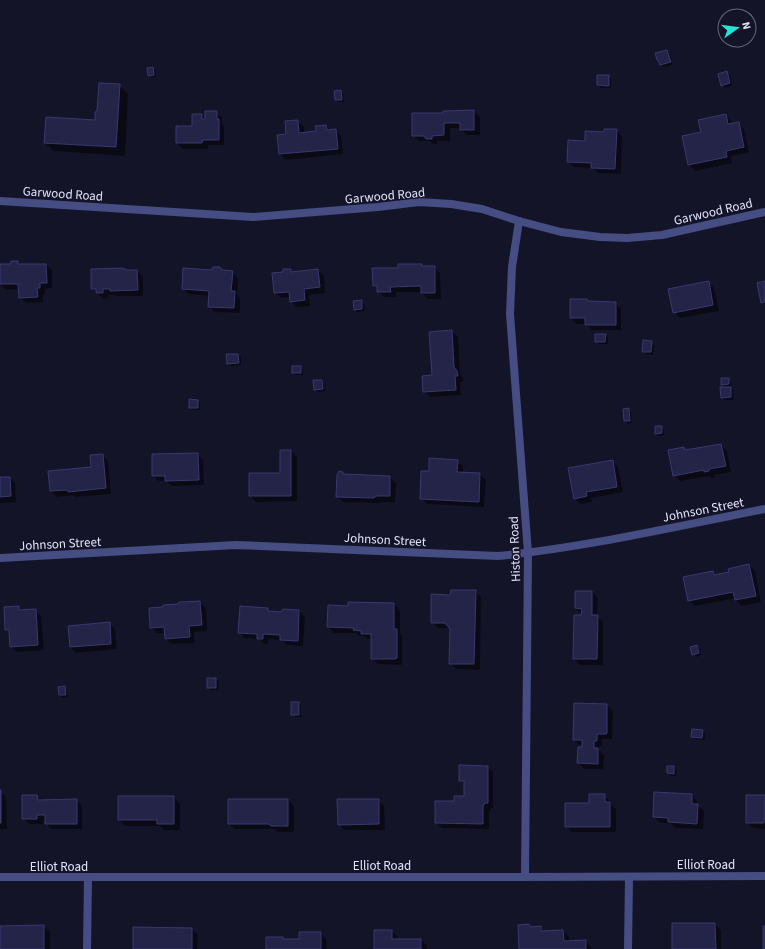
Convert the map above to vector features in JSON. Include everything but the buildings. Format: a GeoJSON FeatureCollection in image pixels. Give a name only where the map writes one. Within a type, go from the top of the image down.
{"type":"FeatureCollection","features":[{"type":"Feature","properties":{"kind":"street","name":"Garwood Road"},"geometry":{"type":"LineString","coordinates":[[0,201],[252,218],[425,202],[452,204],[482,209],[561,232],[600,237],[627,238],[662,235],[765,212]]}},
{"type":"Feature","properties":{"kind":"street","name":"Histon Road"},"geometry":{"type":"LineString","coordinates":[[519,221],[512,267],[510,314],[528,553],[525,877]]}},
{"type":"Feature","properties":{"kind":"street","name":"Johnson Street"},"geometry":{"type":"LineString","coordinates":[[0,558],[236,545],[498,556],[574,546],[765,509]]}},
{"type":"Feature","properties":{"kind":"street","name":"Elliot Road"},"geometry":{"type":"LineString","coordinates":[[0,878],[765,876]]}},
{"type":"Feature","properties":{"kind":"street"},"geometry":{"type":"LineString","coordinates":[[628,949],[629,877]]}},
{"type":"Feature","properties":{"kind":"street"},"geometry":{"type":"LineString","coordinates":[[87,949],[88,878]]}}]}
